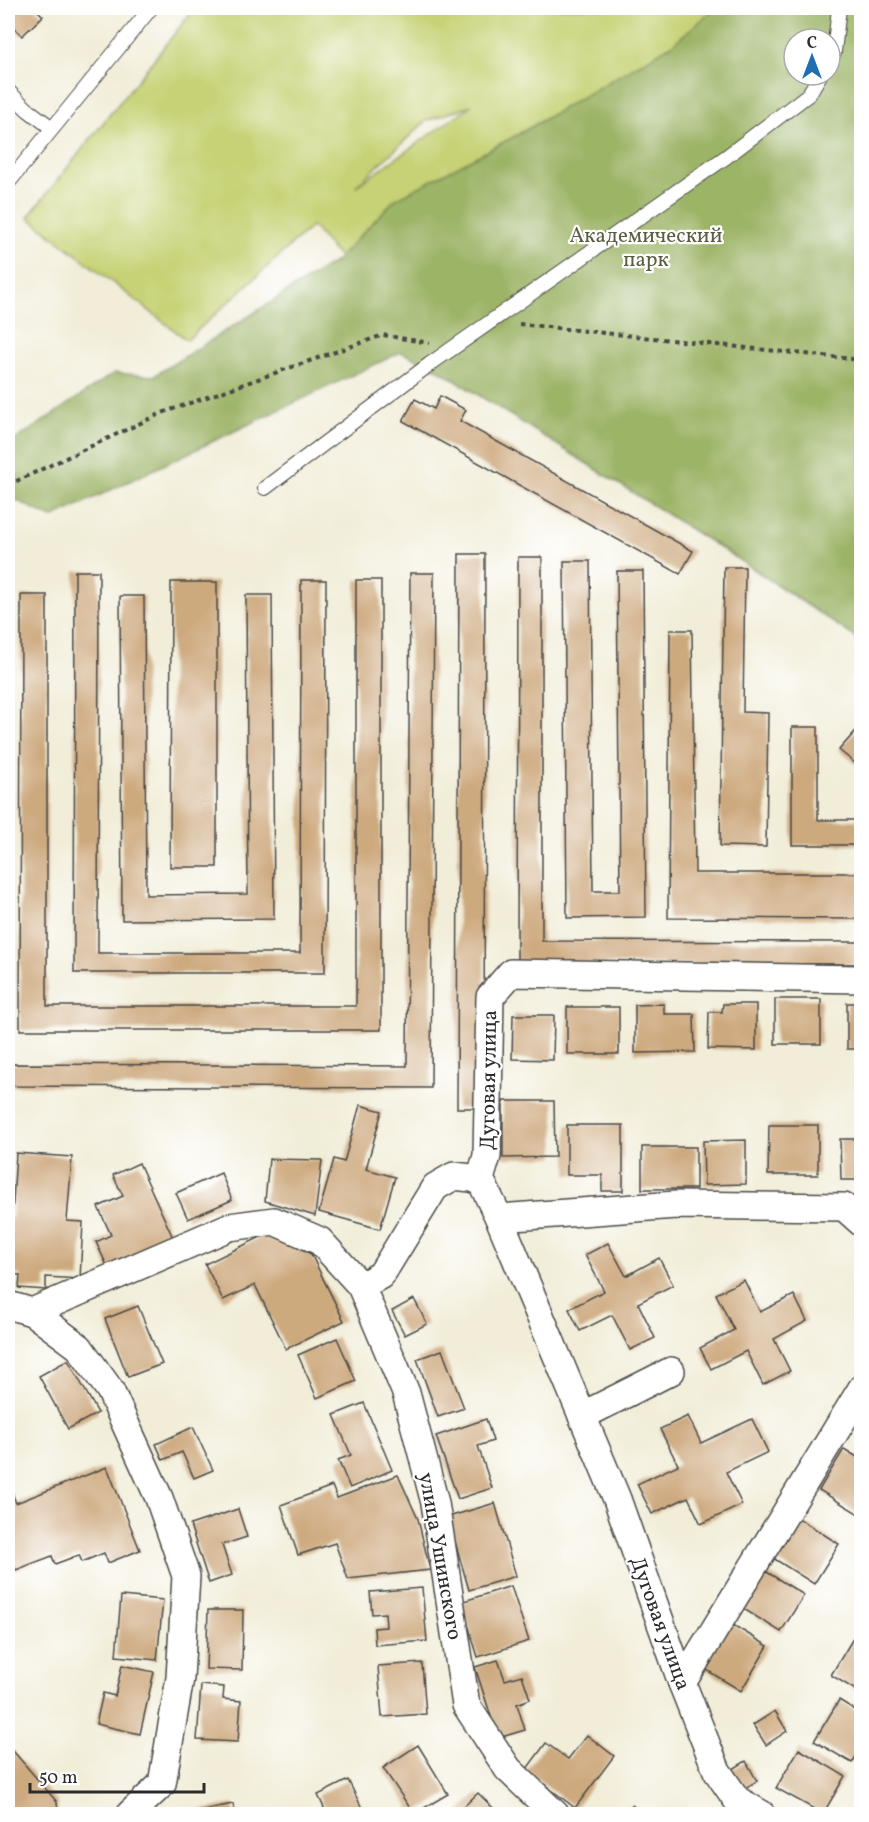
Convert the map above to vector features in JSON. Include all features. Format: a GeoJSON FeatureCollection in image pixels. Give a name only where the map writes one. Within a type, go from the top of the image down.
{"type":"FeatureCollection","features":[{"type":"Feature","properties":{"kind":"street","name":"Дуговая улица"},"geometry":{"type":"LineString","coordinates":[[761,1815],[737,1800],[717,1772],[682,1683],[617,1499],[499,1218],[480,1179],[487,1156],[490,998],[510,973],[861,979]]}},
{"type":"Feature","properties":{"kind":"street"},"geometry":{"type":"LineString","coordinates":[[361,1286],[381,1275],[435,1187],[454,1176],[480,1179]]}},
{"type":"Feature","properties":{"kind":"street"},"geometry":{"type":"LineString","coordinates":[[499,1218],[676,1205],[844,1207],[861,1223]]}},
{"type":"Feature","properties":{"kind":"street","name":"улица Ушинского"},"geometry":{"type":"LineString","coordinates":[[20,1308],[229,1227],[274,1221],[320,1241],[361,1286],[406,1393],[435,1503],[465,1705],[508,1769],[555,1815]]}},
{"type":"Feature","properties":{"kind":"street","name":"улица Ушинского"},"geometry":{"type":"LineString","coordinates":[[20,1308],[79,1347],[110,1389],[159,1498],[186,1576],[180,1678],[162,1784],[130,1815]]}},
{"type":"Feature","properties":{"kind":"street"},"geometry":{"type":"LineString","coordinates":[[582,1416],[671,1371]]}},
{"type":"Feature","properties":{"kind":"street"},"geometry":{"type":"LineString","coordinates":[[682,1683],[861,1388]]}},
{"type":"Feature","properties":{"kind":"lane"},"geometry":{"type":"LineString","coordinates":[[8,183],[151,8]]}},
{"type":"Feature","properties":{"kind":"lane"},"geometry":{"type":"LineString","coordinates":[[837,27],[839,8]]}},
{"type":"Feature","properties":{"kind":"lane"},"geometry":{"type":"LineString","coordinates":[[265,489],[453,348],[736,150],[809,94],[813,87]]}},
{"type":"Feature","properties":{"kind":"lane"},"geometry":{"type":"LineString","coordinates":[[8,91],[52,128]]}},
{"type":"Feature","properties":{"kind":"path"},"geometry":{"type":"LineString","coordinates":[[492,321],[861,360]]}},
{"type":"Feature","properties":{"kind":"path"},"geometry":{"type":"LineString","coordinates":[[8,485],[162,412],[383,335],[453,348]]}},
{"type":"Feature","properties":{"kind":"green space","name":"Академический парк"},"geometry":{"type":"Polygon","coordinates":[[[195,8],[861,8],[861,641],[749,566],[436,368],[312,226],[187,340],[28,217],[195,8]],[[472,105],[426,121],[355,187],[472,105]]]}},
{"type":"Feature","properties":{"kind":"green space","name":"Академический парк"},"geometry":{"type":"Polygon","coordinates":[[[713,8],[861,8],[861,641],[749,566],[436,368],[401,352],[52,518],[12,498],[8,500],[8,445],[114,373],[154,376],[336,261],[394,200],[517,135],[670,46],[713,8]]]}},
{"type":"Feature","properties":{"kind":"building"},"geometry":{"type":"Polygon","coordinates":[[[8,8],[35,8],[43,16],[22,36],[8,21],[8,8]]]}},
{"type":"Feature","properties":{"kind":"building"},"geometry":{"type":"Polygon","coordinates":[[[440,396],[466,410],[460,421],[693,551],[680,574],[403,421],[415,399],[434,409],[440,396]]]}},
{"type":"Feature","properties":{"kind":"building"},"geometry":{"type":"Polygon","coordinates":[[[459,554],[485,554],[484,1108],[457,1108],[459,554]]]}},
{"type":"Feature","properties":{"kind":"building"},"geometry":{"type":"Polygon","coordinates":[[[518,557],[542,557],[542,941],[862,942],[862,964],[517,964],[518,557]]]}},
{"type":"Feature","properties":{"kind":"building"},"geometry":{"type":"Polygon","coordinates":[[[564,561],[590,561],[593,891],[620,891],[617,571],[643,571],[646,917],[567,918],[564,561]]]}},
{"type":"Feature","properties":{"kind":"building"},"geometry":{"type":"Polygon","coordinates":[[[724,567],[745,567],[743,712],[768,713],[766,847],[720,846],[724,567]]]}},
{"type":"Feature","properties":{"kind":"building"},"geometry":{"type":"Polygon","coordinates":[[[75,571],[99,571],[98,953],[300,953],[301,580],[326,580],[325,973],[74,973],[75,571]]]}},
{"type":"Feature","properties":{"kind":"building"},"geometry":{"type":"Polygon","coordinates":[[[410,573],[434,573],[431,1088],[8,1086],[8,1064],[407,1066],[410,573]]]}},
{"type":"Feature","properties":{"kind":"building"},"geometry":{"type":"Polygon","coordinates":[[[356,580],[381,580],[381,1030],[20,1030],[21,595],[47,595],[47,1006],[356,1006],[356,580]]]}},
{"type":"Feature","properties":{"kind":"building"},"geometry":{"type":"Polygon","coordinates":[[[171,582],[217,582],[217,867],[170,867],[171,582]]]}},
{"type":"Feature","properties":{"kind":"building"},"geometry":{"type":"Polygon","coordinates":[[[246,595],[272,595],[274,919],[122,920],[120,596],[144,596],[146,895],[248,894],[246,595]]]}},
{"type":"Feature","properties":{"kind":"building"},"geometry":{"type":"Polygon","coordinates":[[[670,630],[692,630],[695,873],[862,873],[862,919],[668,918],[670,630]]]}},
{"type":"Feature","properties":{"kind":"building"},"geometry":{"type":"Polygon","coordinates":[[[862,724],[862,769],[839,750],[862,724]]]}},
{"type":"Feature","properties":{"kind":"building"},"geometry":{"type":"Polygon","coordinates":[[[792,727],[818,727],[818,820],[862,820],[862,845],[792,845],[792,727]]]}},
{"type":"Feature","properties":{"kind":"building"},"geometry":{"type":"Polygon","coordinates":[[[775,999],[821,999],[821,1044],[775,1044],[775,999]]]}},
{"type":"Feature","properties":{"kind":"building"},"geometry":{"type":"Polygon","coordinates":[[[847,1003],[862,1003],[862,1049],[847,1049],[847,1003]]]}},
{"type":"Feature","properties":{"kind":"building"},"geometry":{"type":"Polygon","coordinates":[[[664,1004],[664,1014],[694,1014],[695,1052],[635,1053],[635,1005],[664,1004]]]}},
{"type":"Feature","properties":{"kind":"building"},"geometry":{"type":"Polygon","coordinates":[[[723,1004],[756,1004],[756,1050],[708,1049],[709,1012],[722,1012],[723,1004]]]}},
{"type":"Feature","properties":{"kind":"building"},"geometry":{"type":"Polygon","coordinates":[[[567,1007],[619,1007],[619,1054],[567,1054],[567,1007]]]}},
{"type":"Feature","properties":{"kind":"building"},"geometry":{"type":"Polygon","coordinates":[[[513,1015],[554,1015],[553,1060],[512,1059],[513,1015]]]}},
{"type":"Feature","properties":{"kind":"building"},"geometry":{"type":"Polygon","coordinates":[[[503,1101],[554,1101],[555,1157],[503,1158],[503,1101]]]}},
{"type":"Feature","properties":{"kind":"building"},"geometry":{"type":"Polygon","coordinates":[[[360,1105],[382,1111],[366,1169],[395,1177],[380,1229],[319,1212],[334,1159],[344,1162],[360,1105]]]}},
{"type":"Feature","properties":{"kind":"building"},"geometry":{"type":"Polygon","coordinates":[[[567,1125],[623,1125],[623,1191],[602,1191],[602,1175],[567,1175],[567,1125]]]}},
{"type":"Feature","properties":{"kind":"building"},"geometry":{"type":"Polygon","coordinates":[[[769,1125],[818,1125],[818,1175],[768,1175],[769,1125]]]}},
{"type":"Feature","properties":{"kind":"building"},"geometry":{"type":"Polygon","coordinates":[[[840,1139],[862,1139],[862,1180],[841,1180],[840,1139]]]}},
{"type":"Feature","properties":{"kind":"building"},"geometry":{"type":"Polygon","coordinates":[[[746,1140],[746,1184],[704,1185],[703,1141],[746,1140]]]}},
{"type":"Feature","properties":{"kind":"building"},"geometry":{"type":"Polygon","coordinates":[[[642,1147],[696,1147],[696,1189],[642,1189],[642,1147]]]}},
{"type":"Feature","properties":{"kind":"building"},"geometry":{"type":"Polygon","coordinates":[[[16,1153],[72,1157],[67,1221],[83,1222],[80,1279],[46,1277],[46,1290],[19,1288],[20,1275],[8,1274],[8,1217],[12,1218],[16,1153]]]}},
{"type":"Feature","properties":{"kind":"building"},"geometry":{"type":"Polygon","coordinates":[[[269,1159],[322,1160],[315,1216],[265,1201],[269,1159]]]}},
{"type":"Feature","properties":{"kind":"building"},"geometry":{"type":"Polygon","coordinates":[[[139,1163],[174,1240],[109,1270],[96,1242],[111,1235],[98,1207],[123,1196],[113,1175],[139,1163]]]}},
{"type":"Feature","properties":{"kind":"building"},"geometry":{"type":"Polygon","coordinates":[[[221,1173],[232,1200],[188,1219],[176,1193],[221,1173]]]}},
{"type":"Feature","properties":{"kind":"building"},"geometry":{"type":"Polygon","coordinates":[[[271,1232],[311,1254],[344,1321],[286,1349],[255,1285],[223,1300],[205,1264],[271,1232]]]}},
{"type":"Feature","properties":{"kind":"building"},"geometry":{"type":"Polygon","coordinates":[[[608,1243],[626,1276],[659,1258],[673,1285],[638,1303],[655,1338],[630,1350],[612,1315],[580,1331],[569,1309],[604,1291],[585,1255],[608,1243]]]}},
{"type":"Feature","properties":{"kind":"building"},"geometry":{"type":"Polygon","coordinates":[[[744,1280],[760,1312],[794,1295],[807,1321],[774,1339],[790,1371],[763,1385],[746,1351],[711,1369],[700,1348],[734,1330],[716,1294],[744,1280]]]}},
{"type":"Feature","properties":{"kind":"building"},"geometry":{"type":"Polygon","coordinates":[[[414,1299],[427,1324],[405,1335],[392,1311],[414,1299]]]}},
{"type":"Feature","properties":{"kind":"building"},"geometry":{"type":"Polygon","coordinates":[[[138,1306],[162,1364],[128,1377],[105,1319],[138,1306]]]}},
{"type":"Feature","properties":{"kind":"building"},"geometry":{"type":"Polygon","coordinates":[[[337,1338],[356,1381],[317,1398],[298,1355],[337,1338]]]}},
{"type":"Feature","properties":{"kind":"building"},"geometry":{"type":"Polygon","coordinates":[[[442,1350],[464,1408],[438,1417],[417,1359],[442,1350]]]}},
{"type":"Feature","properties":{"kind":"building"},"geometry":{"type":"Polygon","coordinates":[[[68,1360],[98,1413],[68,1429],[39,1376],[68,1360]]]}},
{"type":"Feature","properties":{"kind":"building"},"geometry":{"type":"Polygon","coordinates":[[[364,1403],[392,1470],[350,1488],[338,1460],[351,1455],[334,1415],[364,1403]]]}},
{"type":"Feature","properties":{"kind":"building"},"geometry":{"type":"Polygon","coordinates":[[[688,1416],[701,1443],[752,1419],[768,1452],[726,1472],[742,1505],[701,1524],[688,1497],[652,1514],[637,1484],[678,1465],[660,1429],[688,1416]]]}},
{"type":"Feature","properties":{"kind":"building"},"geometry":{"type":"Polygon","coordinates":[[[486,1419],[493,1441],[478,1446],[492,1488],[458,1499],[436,1436],[486,1419]]]}},
{"type":"Feature","properties":{"kind":"building"},"geometry":{"type":"Polygon","coordinates":[[[193,1427],[213,1470],[194,1478],[182,1452],[163,1460],[156,1444],[193,1427]]]}},
{"type":"Feature","properties":{"kind":"building"},"geometry":{"type":"Polygon","coordinates":[[[844,1449],[862,1460],[862,1516],[819,1490],[844,1449]]]}},
{"type":"Feature","properties":{"kind":"building"},"geometry":{"type":"Polygon","coordinates":[[[107,1467],[140,1550],[108,1563],[104,1553],[82,1562],[79,1555],[55,1564],[52,1556],[16,1570],[12,1561],[8,1563],[8,1495],[12,1493],[16,1503],[107,1467]]]}},
{"type":"Feature","properties":{"kind":"building"},"geometry":{"type":"Polygon","coordinates":[[[398,1475],[418,1519],[430,1570],[348,1579],[335,1543],[298,1555],[281,1505],[332,1486],[337,1498],[398,1475]]]}},
{"type":"Feature","properties":{"kind":"building"},"geometry":{"type":"Polygon","coordinates":[[[495,1503],[516,1576],[469,1590],[448,1517],[495,1503]]]}},
{"type":"Feature","properties":{"kind":"building"},"geometry":{"type":"Polygon","coordinates":[[[238,1509],[247,1537],[222,1545],[232,1575],[209,1583],[190,1525],[238,1509]]]}},
{"type":"Feature","properties":{"kind":"building"},"geometry":{"type":"Polygon","coordinates":[[[798,1518],[839,1544],[814,1584],[773,1558],[798,1518]]]}},
{"type":"Feature","properties":{"kind":"building"},"geometry":{"type":"Polygon","coordinates":[[[762,1569],[804,1595],[781,1632],[739,1606],[762,1569]]]}},
{"type":"Feature","properties":{"kind":"building"},"geometry":{"type":"Polygon","coordinates":[[[511,1586],[529,1641],[478,1657],[461,1602],[511,1586]]]}},
{"type":"Feature","properties":{"kind":"building"},"geometry":{"type":"Polygon","coordinates":[[[422,1588],[427,1641],[375,1645],[374,1628],[386,1627],[385,1613],[372,1614],[370,1592],[422,1588]]]}},
{"type":"Feature","properties":{"kind":"building"},"geometry":{"type":"Polygon","coordinates":[[[121,1596],[163,1600],[157,1660],[116,1656],[121,1596]]]}},
{"type":"Feature","properties":{"kind":"building"},"geometry":{"type":"Polygon","coordinates":[[[208,1610],[243,1610],[242,1670],[206,1669],[208,1610]]]}},
{"type":"Feature","properties":{"kind":"building"},"geometry":{"type":"Polygon","coordinates":[[[728,1622],[768,1646],[741,1691],[700,1666],[728,1622]]]}},
{"type":"Feature","properties":{"kind":"building"},"geometry":{"type":"Polygon","coordinates":[[[858,1630],[862,1632],[862,1694],[831,1675],[858,1630]]]}},
{"type":"Feature","properties":{"kind":"building"},"geometry":{"type":"Polygon","coordinates":[[[498,1660],[505,1680],[522,1675],[530,1699],[517,1704],[525,1730],[498,1738],[475,1667],[498,1660]]]}},
{"type":"Feature","properties":{"kind":"building"},"geometry":{"type":"Polygon","coordinates":[[[422,1663],[426,1714],[382,1717],[378,1666],[422,1663]]]}},
{"type":"Feature","properties":{"kind":"building"},"geometry":{"type":"Polygon","coordinates":[[[122,1665],[154,1672],[140,1734],[96,1724],[103,1693],[115,1696],[122,1665]]]}},
{"type":"Feature","properties":{"kind":"building"},"geometry":{"type":"Polygon","coordinates":[[[201,1685],[224,1687],[223,1699],[241,1701],[238,1742],[197,1740],[201,1685]]]}},
{"type":"Feature","properties":{"kind":"building"},"geometry":{"type":"Polygon","coordinates":[[[839,1700],[862,1714],[862,1747],[852,1763],[814,1741],[839,1700]]]}},
{"type":"Feature","properties":{"kind":"building"},"geometry":{"type":"Polygon","coordinates":[[[775,1711],[787,1731],[766,1745],[753,1725],[775,1711]]]}},
{"type":"Feature","properties":{"kind":"building"},"geometry":{"type":"Polygon","coordinates":[[[587,1735],[614,1756],[575,1808],[526,1770],[546,1743],[568,1759],[587,1735]]]}},
{"type":"Feature","properties":{"kind":"building"},"geometry":{"type":"Polygon","coordinates":[[[8,1745],[57,1802],[58,1814],[8,1814],[8,1745]]]}},
{"type":"Feature","properties":{"kind":"building"},"geometry":{"type":"Polygon","coordinates":[[[418,1745],[448,1794],[414,1814],[383,1768],[418,1745]]]}},
{"type":"Feature","properties":{"kind":"building"},"geometry":{"type":"Polygon","coordinates":[[[799,1749],[845,1776],[823,1814],[776,1788],[799,1749]]]}},
{"type":"Feature","properties":{"kind":"building"},"geometry":{"type":"Polygon","coordinates":[[[746,1761],[757,1781],[742,1790],[731,1770],[746,1761]]]}},
{"type":"Feature","properties":{"kind":"building"},"geometry":{"type":"Polygon","coordinates":[[[348,1780],[365,1814],[327,1814],[318,1795],[348,1780]]]}},
{"type":"Feature","properties":{"kind":"building"},"geometry":{"type":"Polygon","coordinates":[[[478,1793],[499,1814],[456,1814],[478,1793]]]}},
{"type":"Feature","properties":{"kind":"building"},"geometry":{"type":"Polygon","coordinates":[[[233,1804],[235,1814],[192,1814],[192,1812],[233,1804]]]}},
{"type":"Feature","properties":{"kind":"building"},"geometry":{"type":"Polygon","coordinates":[[[632,1805],[642,1814],[623,1814],[632,1805]]]}}]}
